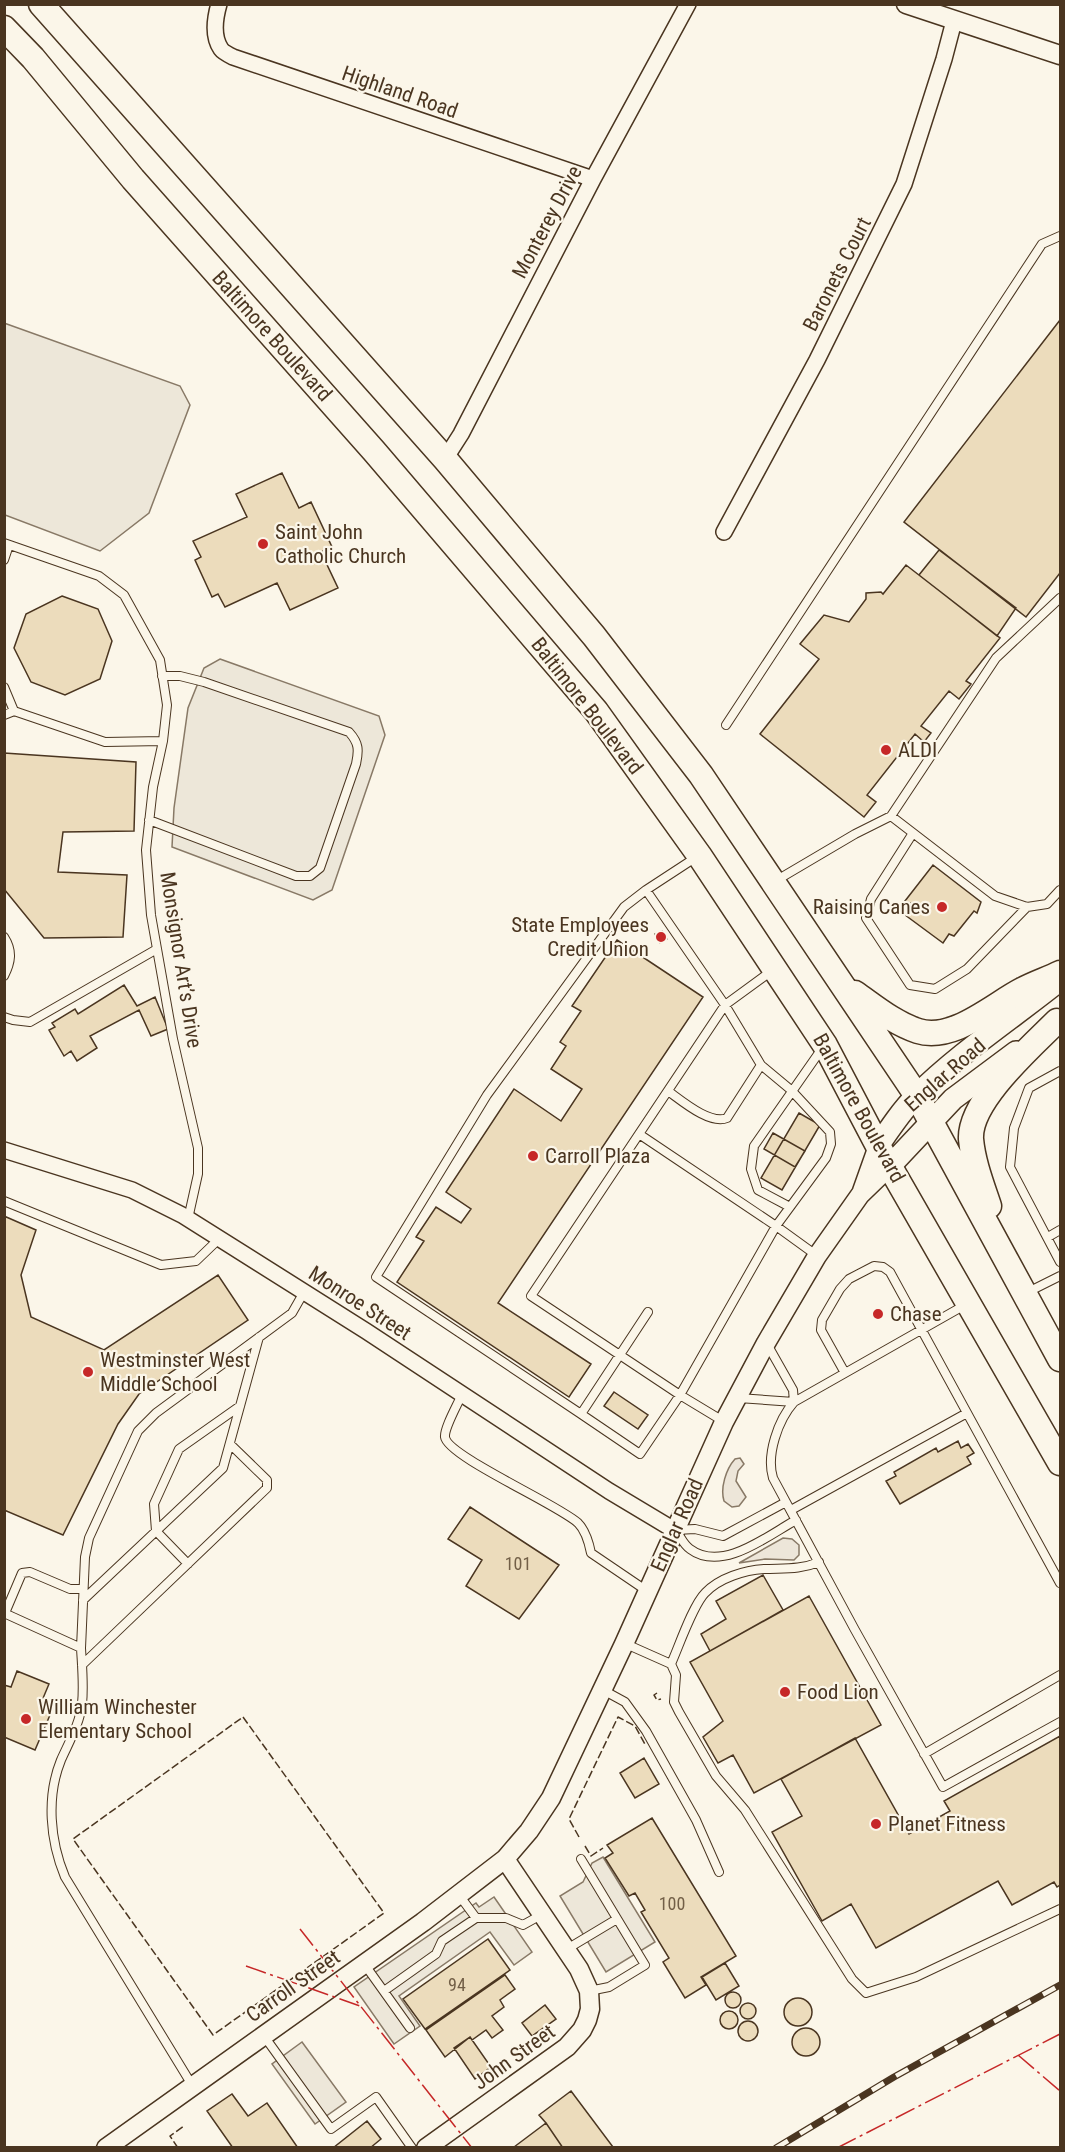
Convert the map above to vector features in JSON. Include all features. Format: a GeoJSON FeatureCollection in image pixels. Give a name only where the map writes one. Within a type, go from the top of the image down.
{"type":"FeatureCollection","features":[{"type":"Feature","properties":{"kind":"highway"},"geometry":{"type":"LineString","coordinates":[[41,4],[445,459],[601,645],[701,775],[917,1096],[1060,1359]]}},
{"type":"Feature","properties":{"kind":"highway","name":"Baltimore Boulevard"},"geometry":{"type":"LineString","coordinates":[[4,28],[33,58],[133,179],[374,451],[596,711],[699,855],[825,1045],[878,1146],[1060,1463]]}},
{"type":"Feature","properties":{"kind":"highway"},"geometry":{"type":"LineString","coordinates":[[829,964],[852,991],[890,1019],[919,1032],[939,1033],[973,1021],[1023,990],[1060,973]]}},
{"type":"Feature","properties":{"kind":"highway"},"geometry":{"type":"LineString","coordinates":[[1012,1274],[979,1178],[971,1139],[972,1130],[980,1107],[1001,1078],[1058,1019]]}},
{"type":"Feature","properties":{"kind":"main road","name":"Englar Road"},"geometry":{"type":"LineString","coordinates":[[878,1146],[896,1119],[941,1073],[1060,980]]}},
{"type":"Feature","properties":{"kind":"main road","name":"Englar Road"},"geometry":{"type":"LineString","coordinates":[[890,1166],[965,1090],[1058,1019]]}},
{"type":"Feature","properties":{"kind":"street","name":"Highland Road"},"geometry":{"type":"LineString","coordinates":[[219,4],[215,22],[221,50],[233,57],[593,179]]}},
{"type":"Feature","properties":{"kind":"street","name":"Monterey Drive"},"geometry":{"type":"LineString","coordinates":[[445,459],[461,434],[593,179],[688,4]]}},
{"type":"Feature","properties":{"kind":"street"},"geometry":{"type":"LineString","coordinates":[[906,4],[1060,55]]}},
{"type":"Feature","properties":{"kind":"street","name":"Baronets Court"},"geometry":{"type":"LineString","coordinates":[[724,532],[817,360],[904,184],[954,21]]}},
{"type":"Feature","properties":{"kind":"street","name":"Englar Road"},"geometry":{"type":"LineString","coordinates":[[860,1195],[878,1146]]}},
{"type":"Feature","properties":{"kind":"street","name":"Monroe Street"},"geometry":{"type":"LineString","coordinates":[[4,1150],[132,1190],[188,1218],[609,1491],[675,1530]]}},
{"type":"Feature","properties":{"kind":"street","name":"Englar Road"},"geometry":{"type":"LineString","coordinates":[[505,1859],[529,1831],[551,1798],[624,1644],[724,1422],[766,1343],[818,1256],[860,1195],[890,1166]]}},
{"type":"Feature","properties":{"kind":"street"},"geometry":{"type":"LineString","coordinates":[[505,1859],[579,1969],[589,1991]]}},
{"type":"Feature","properties":{"kind":"street","name":"Carroll Street"},"geometry":{"type":"LineString","coordinates":[[106,2148],[364,1964],[505,1859]]}},
{"type":"Feature","properties":{"kind":"street","name":"John Street"},"geometry":{"type":"LineString","coordinates":[[426,2148],[567,2047],[582,2030],[587,2019],[590,2009],[589,1991]]}},
{"type":"Feature","properties":{"kind":"lane"},"geometry":{"type":"LineString","coordinates":[[726,725],[1042,244],[1060,236]]}},
{"type":"Feature","properties":{"kind":"lane"},"geometry":{"type":"LineString","coordinates":[[4,560],[7,544]]}},
{"type":"Feature","properties":{"kind":"lane","name":"Monsignor Art’s Drive"},"geometry":{"type":"LineString","coordinates":[[7,544],[99,576],[124,595],[160,660],[167,705],[163,741],[153,787],[147,850],[151,915],[173,1039],[198,1148],[198,1174],[188,1218]]}},
{"type":"Feature","properties":{"kind":"lane"},"geometry":{"type":"LineString","coordinates":[[774,882],[855,834],[891,816],[996,658],[1060,598]]}},
{"type":"Feature","properties":{"kind":"lane"},"geometry":{"type":"LineString","coordinates":[[149,820],[296,876],[310,876],[320,868],[359,750],[356,740],[349,732],[204,682],[180,676],[162,676]]}},
{"type":"Feature","properties":{"kind":"lane"},"geometry":{"type":"LineString","coordinates":[[4,687],[14,711]]}},
{"type":"Feature","properties":{"kind":"lane"},"geometry":{"type":"LineString","coordinates":[[4,715],[14,711],[105,742],[163,741]]}},
{"type":"Feature","properties":{"kind":"lane"},"geometry":{"type":"LineString","coordinates":[[891,816],[995,896],[1027,907],[1047,904],[1060,890]]}},
{"type":"Feature","properties":{"kind":"lane"},"geometry":{"type":"LineString","coordinates":[[913,833],[871,899],[866,918],[910,985],[935,989],[967,969],[1027,907]]}},
{"type":"Feature","properties":{"kind":"lane"},"geometry":{"type":"LineString","coordinates":[[646,890],[725,1005],[761,1065],[791,1090],[830,1132],[831,1144],[825,1158],[776,1226],[680,1395],[640,1454],[376,1277],[487,1095],[624,907],[646,890],[699,855]]}},
{"type":"Feature","properties":{"kind":"lane"},"geometry":{"type":"LineString","coordinates":[[4,938],[9,945],[11,956],[10,966],[4,976]]}},
{"type":"Feature","properties":{"kind":"lane"},"geometry":{"type":"LineString","coordinates":[[4,1017],[30,1022],[157,949]]}},
{"type":"Feature","properties":{"kind":"lane"},"geometry":{"type":"LineString","coordinates":[[724,1422],[531,1296],[725,1005],[775,969]]}},
{"type":"Feature","properties":{"kind":"lane"},"geometry":{"type":"LineString","coordinates":[[790,1207],[758,1190],[751,1169],[754,1146],[791,1090],[825,1045]]}},
{"type":"Feature","properties":{"kind":"lane"},"geometry":{"type":"LineString","coordinates":[[668,1091],[709,1118],[719,1121],[726,1118],[761,1065]]}},
{"type":"Feature","properties":{"kind":"lane"},"geometry":{"type":"LineString","coordinates":[[1060,1071],[1029,1088],[1014,1128],[1010,1167],[1060,1262]]}},
{"type":"Feature","properties":{"kind":"lane"},"geometry":{"type":"LineString","coordinates":[[639,1134],[818,1256]]}},
{"type":"Feature","properties":{"kind":"lane"},"geometry":{"type":"LineString","coordinates":[[4,1201],[161,1265],[196,1261],[220,1238]]}},
{"type":"Feature","properties":{"kind":"lane"},"geometry":{"type":"LineString","coordinates":[[1048,1237],[1060,1230]]}},
{"type":"Feature","properties":{"kind":"lane"},"geometry":{"type":"LineString","coordinates":[[845,1373],[821,1330],[821,1325],[840,1289],[849,1279],[874,1266],[887,1269],[1060,1583]]}},
{"type":"Feature","properties":{"kind":"lane"},"geometry":{"type":"LineString","coordinates":[[1024,1294],[1060,1276]]}},
{"type":"Feature","properties":{"kind":"lane"},"geometry":{"type":"LineString","coordinates":[[192,2085],[65,1877],[58,1860],[52,1829],[51,1804],[60,1764],[79,1717],[82,1703],[81,1648],[85,1557],[89,1538],[138,1431],[156,1413],[292,1313],[304,1292]]}},
{"type":"Feature","properties":{"kind":"lane"},"geometry":{"type":"LineString","coordinates":[[969,1303],[794,1402],[787,1412],[770,1457],[770,1468],[786,1502],[943,1787],[1060,1722]]}},
{"type":"Feature","properties":{"kind":"lane"},"geometry":{"type":"LineString","coordinates":[[581,1414],[648,1312]]}},
{"type":"Feature","properties":{"kind":"lane"},"geometry":{"type":"LineString","coordinates":[[83,1600],[223,1468],[260,1337]]}},
{"type":"Feature","properties":{"kind":"lane"},"geometry":{"type":"LineString","coordinates":[[766,1343],[793,1390],[794,1402]]}},
{"type":"Feature","properties":{"kind":"lane"},"geometry":{"type":"LineString","coordinates":[[462,1394],[445,1435],[447,1444],[464,1457],[516,1485],[579,1524],[588,1538],[591,1553],[647,1592]]}},
{"type":"Feature","properties":{"kind":"lane"},"geometry":{"type":"LineString","coordinates":[[736,1398],[794,1402]]}},
{"type":"Feature","properties":{"kind":"lane"},"geometry":{"type":"LineString","coordinates":[[188,1564],[156,1531],[154,1504],[179,1449],[240,1406]]}},
{"type":"Feature","properties":{"kind":"lane"},"geometry":{"type":"LineString","coordinates":[[791,1510],[967,1413]]}},
{"type":"Feature","properties":{"kind":"lane"},"geometry":{"type":"LineString","coordinates":[[82,1665],[267,1488],[267,1480],[230,1443]]}},
{"type":"Feature","properties":{"kind":"lane"},"geometry":{"type":"LineString","coordinates":[[675,1530],[701,1530],[723,1536],[786,1502]]}},
{"type":"Feature","properties":{"kind":"lane"},"geometry":{"type":"LineString","coordinates":[[675,1530],[692,1551],[718,1558],[743,1550],[796,1520]]}},
{"type":"Feature","properties":{"kind":"lane"},"geometry":{"type":"LineString","coordinates":[[671,1664],[699,1603],[705,1593],[715,1585],[747,1571],[795,1570],[819,1562]]}},
{"type":"Feature","properties":{"kind":"lane"},"geometry":{"type":"LineString","coordinates":[[81,1648],[4,1613],[22,1573],[30,1572],[70,1590],[83,1590]]}},
{"type":"Feature","properties":{"kind":"lane"},"geometry":{"type":"LineString","coordinates":[[624,1644],[671,1664],[676,1675],[674,1702],[716,1776],[745,1810],[852,1979],[866,1993],[916,1977],[1060,1909]]}},
{"type":"Feature","properties":{"kind":"lane"},"geometry":{"type":"LineString","coordinates":[[924,1754],[1060,1675]]}},
{"type":"Feature","properties":{"kind":"lane"},"geometry":{"type":"LineString","coordinates":[[602,1689],[625,1702],[646,1731],[696,1821],[719,1872]]}},
{"type":"Feature","properties":{"kind":"lane"},"geometry":{"type":"LineString","coordinates":[[581,1859],[645,1965],[609,1987],[589,1991]]}},
{"type":"Feature","properties":{"kind":"lane"},"geometry":{"type":"LineString","coordinates":[[459,1895],[476,1918]]}},
{"type":"Feature","properties":{"kind":"lane"},"geometry":{"type":"LineString","coordinates":[[384,1991],[436,1954],[442,1941],[476,1918],[506,1918],[523,1925],[529,1924],[543,1914]]}},
{"type":"Feature","properties":{"kind":"lane"},"geometry":{"type":"LineString","coordinates":[[566,1949],[617,1919]]}},
{"type":"Feature","properties":{"kind":"lane"},"geometry":{"type":"LineString","coordinates":[[364,1964],[410,2028]]}},
{"type":"Feature","properties":{"kind":"lane"},"geometry":{"type":"LineString","coordinates":[[263,2035],[331,2129],[376,2097],[412,2148]]}},
{"type":"Feature","properties":{"kind":"shaded area"},"geometry":{"type":"Polygon","coordinates":[[[4,323],[180,386],[190,405],[149,513],[100,551],[5,515],[4,323]]]}},
{"type":"Feature","properties":{"kind":"shaded area"},"geometry":{"type":"Polygon","coordinates":[[[220,659],[379,716],[385,735],[332,890],[313,900],[172,847],[174,808],[188,708],[204,668],[220,659]]]}},
{"type":"Feature","properties":{"kind":"shaded area"},"geometry":{"type":"Polygon","coordinates":[[[740,1458],[744,1464],[738,1471],[736,1481],[746,1497],[739,1506],[732,1507],[724,1501],[723,1485],[732,1463],[735,1459],[740,1458]]]}},
{"type":"Feature","properties":{"kind":"shaded area"},"geometry":{"type":"Polygon","coordinates":[[[783,1538],[792,1539],[799,1545],[799,1555],[794,1560],[765,1559],[739,1563],[783,1538]]]}},
{"type":"Feature","properties":{"kind":"shaded area"},"geometry":{"type":"Polygon","coordinates":[[[603,1857],[655,1942],[606,1972],[560,1896],[583,1882],[592,1863],[603,1857]]]}},
{"type":"Feature","properties":{"kind":"shaded area"},"geometry":{"type":"Polygon","coordinates":[[[494,1897],[532,1952],[514,1965],[490,1932],[399,1996],[420,2026],[394,2044],[354,1987],[476,1903],[479,1907],[494,1897]]]}},
{"type":"Feature","properties":{"kind":"shaded area"},"geometry":{"type":"Polygon","coordinates":[[[302,2042],[346,2102],[315,2124],[272,2064],[302,2042]]]}},
{"type":"Feature","properties":{"kind":"building"},"geometry":{"type":"Polygon","coordinates":[[[1060,320],[1060,573],[1026,617],[904,522],[1060,320]]]}},
{"type":"Feature","properties":{"kind":"building","name":"Saint John Catholic Church"},"geometry":{"type":"Polygon","coordinates":[[[282,473],[299,508],[311,502],[332,547],[321,552],[338,588],[290,610],[277,583],[225,607],[218,594],[212,597],[195,560],[201,557],[193,541],[247,517],[236,494],[282,473]]]}},
{"type":"Feature","properties":{"kind":"building"},"geometry":{"type":"Polygon","coordinates":[[[939,550],[1016,608],[997,636],[919,575],[939,550]]]}},
{"type":"Feature","properties":{"kind":"building"},"geometry":{"type":"Polygon","coordinates":[[[906,565],[1000,638],[966,681],[971,684],[959,699],[949,691],[921,726],[931,733],[924,742],[915,734],[867,795],[876,802],[864,817],[760,734],[819,659],[800,644],[824,615],[849,622],[866,599],[866,593],[881,592],[883,594],[906,565]]]}},
{"type":"Feature","properties":{"kind":"building"},"geometry":{"type":"Polygon","coordinates":[[[62,596],[98,609],[112,641],[100,679],[65,695],[31,682],[14,648],[26,614],[62,596]]]}},
{"type":"Feature","properties":{"kind":"building"},"geometry":{"type":"Polygon","coordinates":[[[4,753],[136,762],[134,831],[63,832],[58,872],[127,875],[123,937],[44,938],[4,889],[4,753]]]}},
{"type":"Feature","properties":{"kind":"building","name":"Raising Canes"},"geometry":{"type":"Polygon","coordinates":[[[933,865],[981,902],[977,913],[974,911],[954,936],[949,934],[943,943],[901,912],[910,903],[905,901],[933,865]]]}},
{"type":"Feature","properties":{"kind":"building","name":"State Employees Credit Union"},"geometry":{"type":"Polygon","coordinates":[[[662,931],[667,939],[660,943],[655,934],[662,931]]]}},
{"type":"Feature","properties":{"kind":"building","name":"Carroll Plaza"},"geometry":{"type":"Polygon","coordinates":[[[617,940],[703,997],[498,1303],[591,1364],[569,1397],[397,1282],[424,1241],[416,1237],[436,1207],[461,1223],[471,1209],[446,1192],[514,1089],[561,1121],[582,1089],[551,1069],[566,1046],[560,1042],[581,1011],[572,1006],[617,940]]]}},
{"type":"Feature","properties":{"kind":"building"},"geometry":{"type":"Polygon","coordinates":[[[124,985],[137,1006],[155,997],[168,1029],[151,1036],[139,1010],[90,1036],[97,1048],[77,1061],[71,1051],[64,1056],[49,1030],[55,1027],[52,1023],[75,1009],[78,1014],[124,985]]]}},
{"type":"Feature","properties":{"kind":"building"},"geometry":{"type":"Polygon","coordinates":[[[799,1113],[820,1125],[782,1190],[761,1178],[799,1113]]]}},
{"type":"Feature","properties":{"kind":"building"},"geometry":{"type":"Polygon","coordinates":[[[773,1133],[805,1151],[795,1167],[764,1149],[773,1133]]]}},
{"type":"Feature","properties":{"kind":"building","name":"Westminster West Middle School"},"geometry":{"type":"Polygon","coordinates":[[[4,1216],[36,1230],[21,1275],[31,1317],[104,1350],[218,1275],[248,1320],[139,1394],[118,1424],[63,1535],[4,1510],[4,1216]]]}},
{"type":"Feature","properties":{"kind":"building"},"geometry":{"type":"Polygon","coordinates":[[[614,1392],[648,1415],[638,1429],[604,1406],[614,1392]]]}},
{"type":"Feature","properties":{"kind":"building"},"geometry":{"type":"Polygon","coordinates":[[[958,1441],[961,1448],[968,1444],[974,1453],[967,1457],[971,1464],[900,1504],[886,1481],[896,1476],[894,1472],[936,1448],[938,1452],[958,1441]]]}},
{"type":"Feature","properties":{"kind":"building"},"geometry":{"type":"Polygon","coordinates":[[[470,1507],[559,1565],[519,1619],[466,1586],[482,1560],[448,1539],[470,1507]]]}},
{"type":"Feature","properties":{"kind":"building"},"geometry":{"type":"Polygon","coordinates":[[[763,1575],[783,1610],[710,1651],[701,1634],[726,1619],[716,1601],[763,1575]]]}},
{"type":"Feature","properties":{"kind":"building","name":"Food Lion"},"geometry":{"type":"Polygon","coordinates":[[[809,1596],[881,1725],[754,1793],[733,1755],[718,1763],[703,1737],[723,1721],[690,1662],[809,1596]]]}},
{"type":"Feature","properties":{"kind":"building","name":"William Winchester Elementary School"},"geometry":{"type":"Polygon","coordinates":[[[17,1671],[49,1684],[41,1703],[53,1708],[35,1750],[4,1737],[4,1685],[11,1687],[17,1671]]]}},
{"type":"Feature","properties":{"kind":"building"},"geometry":{"type":"Polygon","coordinates":[[[1060,1736],[1060,1885],[1057,1887],[1054,1882],[1012,1905],[998,1881],[876,1948],[851,1904],[822,1921],[772,1832],[802,1816],[781,1779],[855,1738],[909,1834],[950,1811],[944,1801],[1060,1736]]]}},
{"type":"Feature","properties":{"kind":"building"},"geometry":{"type":"Polygon","coordinates":[[[644,1758],[659,1784],[635,1798],[620,1773],[644,1758]]]}},
{"type":"Feature","properties":{"kind":"building"},"geometry":{"type":"Polygon","coordinates":[[[652,1818],[736,1956],[701,1977],[706,1985],[685,1998],[663,1962],[669,1958],[641,1912],[645,1910],[635,1893],[629,1896],[605,1858],[613,1853],[607,1845],[652,1818]]]}},
{"type":"Feature","properties":{"kind":"building"},"geometry":{"type":"Polygon","coordinates":[[[488,1939],[510,1970],[425,2029],[403,1999],[488,1939]]]}},
{"type":"Feature","properties":{"kind":"building"},"geometry":{"type":"Polygon","coordinates":[[[725,1963],[739,1986],[716,2000],[702,1977],[725,1963]]]}},
{"type":"Feature","properties":{"kind":"building"},"geometry":{"type":"Polygon","coordinates":[[[505,1975],[515,1989],[500,2000],[504,2007],[492,2016],[503,2030],[492,2038],[486,2030],[472,2040],[470,2037],[445,2057],[426,2030],[505,1975]]]}},
{"type":"Feature","properties":{"kind":"building"},"geometry":{"type":"Polygon","coordinates":[[[733,1992],[739,1994],[741,2000],[739,2006],[733,2008],[727,2006],[725,2000],[727,1994],[733,1992]]]}},
{"type":"Feature","properties":{"kind":"building"},"geometry":{"type":"Polygon","coordinates":[[[798,1998],[808,2002],[812,2012],[808,2022],[798,2026],[788,2022],[784,2012],[788,2002],[798,1998]]]}},
{"type":"Feature","properties":{"kind":"building"},"geometry":{"type":"Polygon","coordinates":[[[745,2003],[751,2003],[756,2011],[754,2017],[745,2019],[740,2014],[740,2008],[745,2003]]]}},
{"type":"Feature","properties":{"kind":"building"},"geometry":{"type":"Polygon","coordinates":[[[545,2005],[556,2019],[532,2036],[522,2023],[545,2005]]]}},
{"type":"Feature","properties":{"kind":"building"},"geometry":{"type":"Polygon","coordinates":[[[729,2011],[735,2014],[738,2020],[735,2026],[729,2029],[723,2026],[720,2020],[723,2014],[729,2011]]]}},
{"type":"Feature","properties":{"kind":"building"},"geometry":{"type":"Polygon","coordinates":[[[744,2021],[752,2021],[758,2027],[758,2035],[752,2041],[744,2041],[738,2035],[738,2027],[744,2021]]]}},
{"type":"Feature","properties":{"kind":"building"},"geometry":{"type":"Polygon","coordinates":[[[806,2028],[816,2032],[820,2042],[816,2052],[806,2056],[796,2052],[792,2042],[796,2032],[806,2028]]]}},
{"type":"Feature","properties":{"kind":"building"},"geometry":{"type":"Polygon","coordinates":[[[470,2037],[491,2067],[475,2079],[454,2048],[470,2037]]]}},
{"type":"Feature","properties":{"kind":"building"},"geometry":{"type":"Polygon","coordinates":[[[571,2091],[613,2147],[563,2148],[539,2115],[571,2091]]]}},
{"type":"Feature","properties":{"kind":"building"},"geometry":{"type":"Polygon","coordinates":[[[232,2094],[248,2116],[267,2103],[298,2148],[233,2148],[207,2111],[232,2094]]]}},
{"type":"Feature","properties":{"kind":"building"},"geometry":{"type":"Polygon","coordinates":[[[367,2121],[381,2139],[370,2148],[333,2148],[367,2121]]]}},
{"type":"Feature","properties":{"kind":"building"},"geometry":{"type":"Polygon","coordinates":[[[546,2123],[563,2148],[514,2148],[514,2147],[546,2123]]]}},
{"type":"Feature","properties":{"kind":"railway"},"geometry":{"type":"LineString","coordinates":[[776,2148],[894,2077],[1060,1985]]}},
{"type":"Feature","properties":{"kind":"fence"},"geometry":{"type":"LineString","coordinates":[[657,1693],[654,1695],[657,1700],[661,1699]]}},
{"type":"Feature","properties":{"kind":"fence"},"geometry":{"type":"LineString","coordinates":[[243,1717],[384,1913],[213,2035],[73,1839],[243,1717]]}},
{"type":"Feature","properties":{"kind":"fence"},"geometry":{"type":"LineString","coordinates":[[579,1837],[569,1819],[618,1717],[635,1726],[646,1746]]}},
{"type":"Feature","properties":{"kind":"fence"},"geometry":{"type":"LineString","coordinates":[[585,1846],[591,1856],[603,1848]]}},
{"type":"Feature","properties":{"kind":"fence"},"geometry":{"type":"LineString","coordinates":[[178,2148],[170,2136],[184,2126]]}},
{"type":"Feature","properties":{"kind":"power"},"geometry":{"type":"LineString","coordinates":[[300,1929],[472,2148]]}},
{"type":"Feature","properties":{"kind":"power"},"geometry":{"type":"LineString","coordinates":[[246,1966],[363,2007]]}},
{"type":"Feature","properties":{"kind":"power"},"geometry":{"type":"LineString","coordinates":[[837,2148],[1060,2034]]}},
{"type":"Feature","properties":{"kind":"power"},"geometry":{"type":"LineString","coordinates":[[1018,2055],[1060,2091]]}},
{"type":"Feature","properties":{"kind":"place","name":"Saint John Catholic Church"},"geometry":{"type":"Point","coordinates":[263,544]}},
{"type":"Feature","properties":{"kind":"place","name":"ALDI"},"geometry":{"type":"Point","coordinates":[886,750]}},
{"type":"Feature","properties":{"kind":"place","name":"Raising Canes"},"geometry":{"type":"Point","coordinates":[942,907]}},
{"type":"Feature","properties":{"kind":"place","name":"State Employees Credit Union"},"geometry":{"type":"Point","coordinates":[661,937]}},
{"type":"Feature","properties":{"kind":"place","name":"Carroll Plaza"},"geometry":{"type":"Point","coordinates":[533,1156]}},
{"type":"Feature","properties":{"kind":"place","name":"Chase"},"geometry":{"type":"Point","coordinates":[878,1314]}},
{"type":"Feature","properties":{"kind":"place","name":"Westminster West Middle School"},"geometry":{"type":"Point","coordinates":[88,1372]}},
{"type":"Feature","properties":{"kind":"place","name":"Food Lion"},"geometry":{"type":"Point","coordinates":[785,1692]}},
{"type":"Feature","properties":{"kind":"place","name":"William Winchester Elementary School"},"geometry":{"type":"Point","coordinates":[26,1719]}},
{"type":"Feature","properties":{"kind":"place","name":"Planet Fitness"},"geometry":{"type":"Point","coordinates":[876,1824]}}]}
